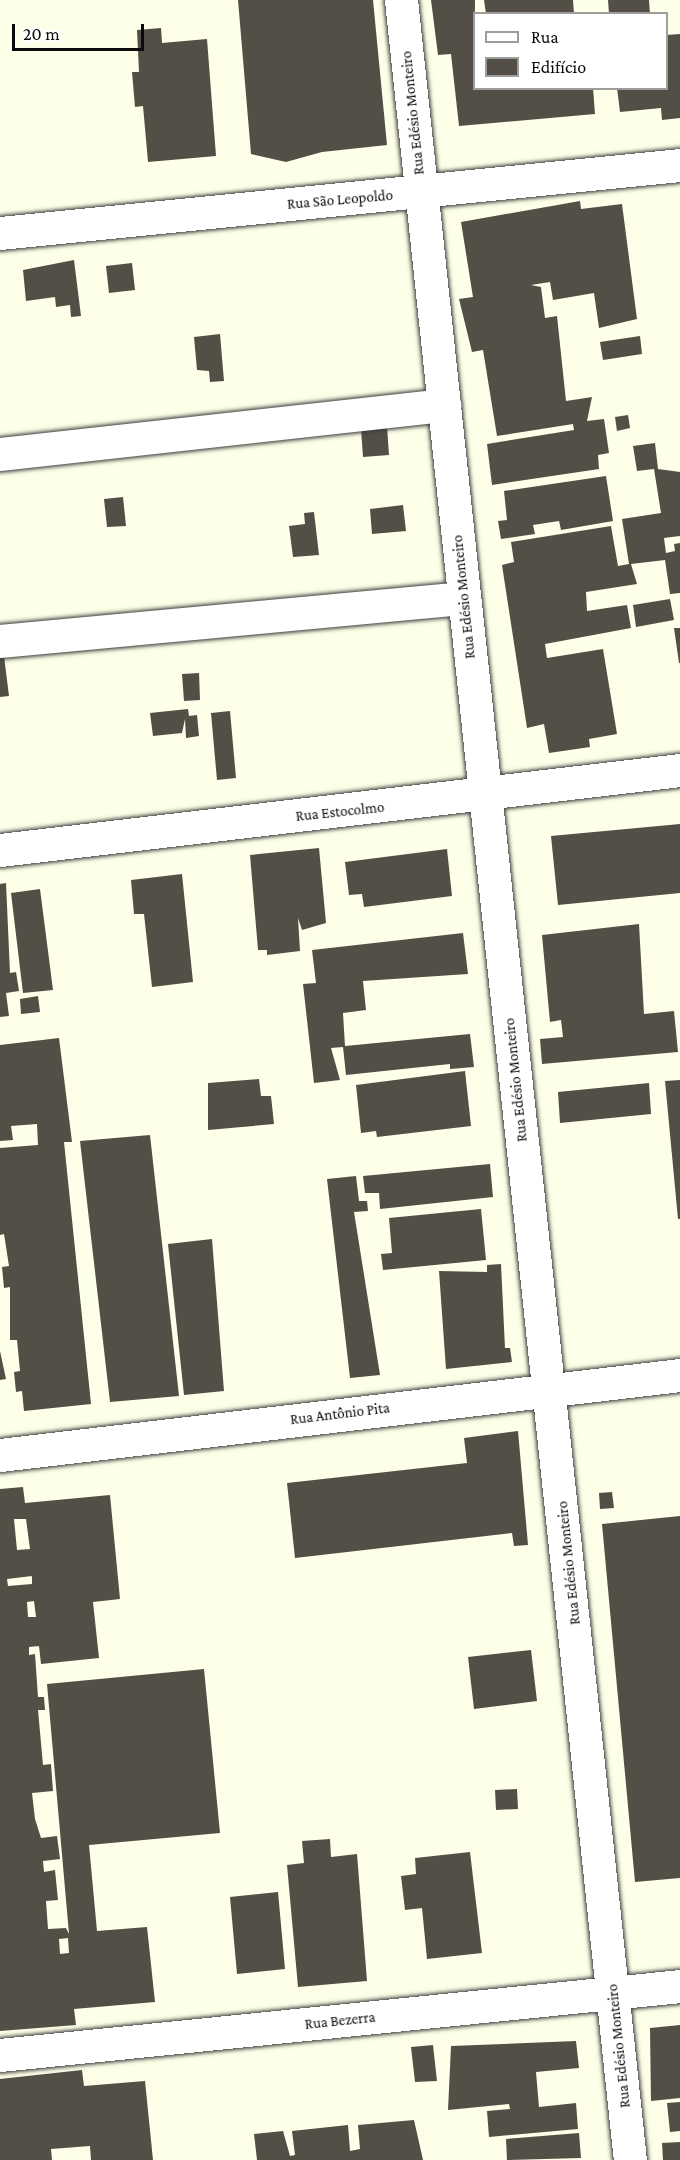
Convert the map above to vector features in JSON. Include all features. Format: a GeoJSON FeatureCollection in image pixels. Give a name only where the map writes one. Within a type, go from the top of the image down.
{"type":"FeatureCollection","features":[{"type":"Feature","properties":{"kind":"street","name":"Rua Edésio Monteiro"},"geometry":{"type":"LineString","coordinates":[[401,0],[485,796],[551,1388],[630,2160]]}},
{"type":"Feature","properties":{"kind":"street","name":"Rua São Leopoldo"},"geometry":{"type":"LineString","coordinates":[[0,232],[421,193],[680,165]]}},
{"type":"Feature","properties":{"kind":"street"},"geometry":{"type":"LineString","coordinates":[[0,454],[444,405]]}},
{"type":"Feature","properties":{"kind":"street"},"geometry":{"type":"LineString","coordinates":[[0,641],[464,598]]}},
{"type":"Feature","properties":{"kind":"street","name":"Rua Estocolmo"},"geometry":{"type":"LineString","coordinates":[[0,850],[485,796],[680,770]]}},
{"type":"Feature","properties":{"kind":"street","name":"Rua Antônio Pita"},"geometry":{"type":"LineString","coordinates":[[0,1455],[551,1388],[680,1375]]}},
{"type":"Feature","properties":{"kind":"street","name":"Rua Bezerra"},"geometry":{"type":"LineString","coordinates":[[0,2055],[680,1986]]}},
{"type":"Feature","properties":{"kind":"building"},"geometry":{"type":"Polygon","coordinates":[[[238,0],[373,0],[387,145],[322,152],[286,162],[251,154],[238,0]]]}},
{"type":"Feature","properties":{"kind":"building"},"geometry":{"type":"Polygon","coordinates":[[[431,0],[475,0],[473,90],[593,90],[595,114],[459,126],[451,54],[438,55],[431,0]]]}},
{"type":"Feature","properties":{"kind":"building"},"geometry":{"type":"Polygon","coordinates":[[[484,0],[573,0],[574,12],[486,12],[484,0]]]}},
{"type":"Feature","properties":{"kind":"building"},"geometry":{"type":"Polygon","coordinates":[[[608,0],[649,0],[650,12],[609,12],[608,0]]]}},
{"type":"Feature","properties":{"kind":"building"},"geometry":{"type":"Polygon","coordinates":[[[161,28],[162,43],[207,39],[216,156],[148,162],[143,106],[135,107],[132,72],[139,72],[137,30],[161,28]]]}},
{"type":"Feature","properties":{"kind":"building"},"geometry":{"type":"Polygon","coordinates":[[[680,34],[680,118],[662,120],[661,108],[620,112],[617,90],[668,90],[668,35],[680,34]]]}},
{"type":"Feature","properties":{"kind":"building"},"geometry":{"type":"Polygon","coordinates":[[[580,201],[581,209],[622,204],[637,319],[599,328],[594,293],[553,300],[550,282],[531,285],[541,287],[545,318],[557,316],[566,401],[592,397],[587,421],[604,419],[609,453],[598,455],[599,469],[492,485],[487,444],[574,430],[573,424],[497,436],[483,350],[472,352],[459,299],[473,297],[461,222],[580,201]]]}},
{"type":"Feature","properties":{"kind":"building"},"geometry":{"type":"Polygon","coordinates":[[[74,260],[81,316],[71,317],[70,305],[56,307],[55,297],[26,301],[23,270],[74,260]]]}},
{"type":"Feature","properties":{"kind":"building"},"geometry":{"type":"Polygon","coordinates":[[[132,263],[135,290],[109,293],[106,266],[132,263]]]}},
{"type":"Feature","properties":{"kind":"building"},"geometry":{"type":"Polygon","coordinates":[[[220,334],[224,381],[210,382],[209,371],[197,370],[194,337],[220,334]]]}},
{"type":"Feature","properties":{"kind":"building"},"geometry":{"type":"Polygon","coordinates":[[[640,336],[642,354],[603,360],[600,342],[640,336]]]}},
{"type":"Feature","properties":{"kind":"building"},"geometry":{"type":"Polygon","coordinates":[[[628,415],[630,428],[617,431],[615,417],[628,415]]]}},
{"type":"Feature","properties":{"kind":"building"},"geometry":{"type":"Polygon","coordinates":[[[387,427],[389,455],[363,457],[361,429],[387,427]]]}},
{"type":"Feature","properties":{"kind":"building"},"geometry":{"type":"Polygon","coordinates":[[[655,443],[658,469],[680,472],[680,536],[664,538],[666,553],[675,551],[674,544],[680,543],[680,593],[670,594],[665,560],[631,564],[637,584],[586,592],[587,611],[627,605],[631,628],[545,644],[547,658],[603,649],[617,734],[589,739],[590,747],[549,753],[544,724],[527,728],[502,565],[514,562],[511,542],[611,526],[618,566],[629,564],[622,519],[661,513],[654,469],[637,471],[633,446],[655,443]]]}},
{"type":"Feature","properties":{"kind":"building"},"geometry":{"type":"Polygon","coordinates":[[[606,476],[613,521],[561,530],[559,521],[533,525],[535,534],[501,539],[498,521],[507,520],[504,491],[606,476]]]}},
{"type":"Feature","properties":{"kind":"building"},"geometry":{"type":"Polygon","coordinates":[[[123,497],[126,526],[107,527],[104,499],[123,497]]]}},
{"type":"Feature","properties":{"kind":"building"},"geometry":{"type":"Polygon","coordinates":[[[403,505],[406,531],[372,534],[370,509],[403,505]]]}},
{"type":"Feature","properties":{"kind":"building"},"geometry":{"type":"Polygon","coordinates":[[[314,512],[319,555],[293,557],[289,526],[305,524],[304,513],[314,512]]]}},
{"type":"Feature","properties":{"kind":"building"},"geometry":{"type":"Polygon","coordinates":[[[670,599],[674,620],[636,627],[633,605],[670,599]]]}},
{"type":"Feature","properties":{"kind":"building"},"geometry":{"type":"Polygon","coordinates":[[[674,628],[680,628],[680,663],[679,663],[674,628]]]}},
{"type":"Feature","properties":{"kind":"building"},"geometry":{"type":"Polygon","coordinates":[[[0,656],[4,656],[9,696],[0,697],[0,656]]]}},
{"type":"Feature","properties":{"kind":"building"},"geometry":{"type":"Polygon","coordinates":[[[199,673],[200,700],[184,701],[182,674],[199,673]]]}},
{"type":"Feature","properties":{"kind":"building"},"geometry":{"type":"Polygon","coordinates":[[[188,709],[189,716],[197,715],[199,736],[186,738],[185,719],[182,733],[153,736],[150,713],[188,709]]]}},
{"type":"Feature","properties":{"kind":"building"},"geometry":{"type":"Polygon","coordinates":[[[230,711],[236,778],[217,780],[211,713],[230,711]]]}},
{"type":"Feature","properties":{"kind":"building"},"geometry":{"type":"Polygon","coordinates":[[[680,824],[680,893],[558,905],[551,836],[680,824]]]}},
{"type":"Feature","properties":{"kind":"building"},"geometry":{"type":"Polygon","coordinates":[[[319,848],[326,923],[302,930],[298,918],[300,951],[267,955],[267,950],[258,950],[250,855],[319,848]]]}},
{"type":"Feature","properties":{"kind":"building"},"geometry":{"type":"Polygon","coordinates":[[[447,849],[452,896],[364,907],[362,894],[349,895],[345,862],[447,849]]]}},
{"type":"Feature","properties":{"kind":"building"},"geometry":{"type":"Polygon","coordinates":[[[182,874],[193,982],[152,987],[144,914],[134,914],[131,880],[182,874]]]}},
{"type":"Feature","properties":{"kind":"building"},"geometry":{"type":"Polygon","coordinates":[[[6,883],[10,973],[16,972],[19,991],[6,993],[9,1016],[0,1017],[0,884],[6,883]]]}},
{"type":"Feature","properties":{"kind":"building"},"geometry":{"type":"Polygon","coordinates":[[[40,889],[53,990],[23,993],[11,893],[40,889]]]}},
{"type":"Feature","properties":{"kind":"building"},"geometry":{"type":"Polygon","coordinates":[[[639,924],[644,1014],[674,1011],[678,1052],[542,1064],[540,1039],[563,1037],[561,1020],[550,1022],[542,935],[639,924]]]}},
{"type":"Feature","properties":{"kind":"building"},"geometry":{"type":"Polygon","coordinates":[[[463,933],[468,974],[363,981],[366,1010],[343,1013],[345,1046],[470,1034],[474,1067],[450,1069],[450,1064],[346,1075],[343,1047],[331,1048],[340,1080],[314,1083],[303,984],[316,983],[312,950],[463,933]]]}},
{"type":"Feature","properties":{"kind":"building"},"geometry":{"type":"Polygon","coordinates":[[[38,996],[40,1012],[21,1014],[20,999],[38,996]]]}},
{"type":"Feature","properties":{"kind":"building"},"geometry":{"type":"Polygon","coordinates":[[[59,1038],[72,1142],[64,1142],[91,1404],[24,1411],[22,1391],[16,1392],[14,1372],[20,1371],[17,1340],[10,1340],[10,1287],[4,1288],[2,1267],[9,1266],[4,1234],[0,1235],[0,1148],[38,1145],[37,1124],[11,1126],[13,1140],[0,1141],[0,1045],[59,1038]]]}},
{"type":"Feature","properties":{"kind":"building"},"geometry":{"type":"Polygon","coordinates":[[[465,1071],[471,1126],[377,1137],[376,1131],[361,1133],[356,1085],[465,1071]]]}},
{"type":"Feature","properties":{"kind":"building"},"geometry":{"type":"Polygon","coordinates":[[[259,1079],[261,1096],[271,1096],[274,1124],[208,1130],[208,1083],[259,1079]]]}},
{"type":"Feature","properties":{"kind":"building"},"geometry":{"type":"Polygon","coordinates":[[[680,1080],[680,1219],[678,1219],[665,1081],[680,1080]]]}},
{"type":"Feature","properties":{"kind":"building"},"geometry":{"type":"Polygon","coordinates":[[[649,1083],[651,1114],[560,1123],[558,1092],[649,1083]]]}},
{"type":"Feature","properties":{"kind":"building"},"geometry":{"type":"Polygon","coordinates":[[[150,1135],[179,1396],[110,1402],[80,1141],[150,1135]]]}},
{"type":"Feature","properties":{"kind":"building"},"geometry":{"type":"Polygon","coordinates":[[[490,1164],[493,1197],[380,1209],[379,1193],[365,1193],[363,1176],[490,1164]]]}},
{"type":"Feature","properties":{"kind":"building"},"geometry":{"type":"Polygon","coordinates":[[[356,1176],[359,1201],[367,1201],[368,1211],[354,1212],[380,1375],[350,1378],[327,1179],[356,1176]]]}},
{"type":"Feature","properties":{"kind":"building"},"geometry":{"type":"Polygon","coordinates":[[[481,1209],[486,1260],[383,1270],[381,1254],[392,1253],[389,1218],[481,1209]]]}},
{"type":"Feature","properties":{"kind":"building"},"geometry":{"type":"Polygon","coordinates":[[[212,1239],[224,1391],[184,1395],[168,1244],[212,1239]]]}},
{"type":"Feature","properties":{"kind":"building"},"geometry":{"type":"Polygon","coordinates":[[[501,1264],[505,1348],[510,1348],[512,1362],[446,1369],[439,1271],[487,1272],[487,1265],[501,1264]]]}},
{"type":"Feature","properties":{"kind":"building"},"geometry":{"type":"Polygon","coordinates":[[[0,1351],[6,1379],[0,1380],[0,1351]]]}},
{"type":"Feature","properties":{"kind":"building"},"geometry":{"type":"Polygon","coordinates":[[[518,1431],[528,1545],[514,1546],[512,1533],[295,1558],[287,1483],[467,1463],[464,1438],[518,1431]]]}},
{"type":"Feature","properties":{"kind":"building"},"geometry":{"type":"Polygon","coordinates":[[[23,1487],[25,1503],[110,1495],[120,1599],[93,1602],[99,1658],[41,1664],[39,1646],[29,1647],[29,1655],[35,1654],[38,1697],[44,1697],[45,1710],[38,1710],[43,1765],[51,1764],[53,1791],[32,1793],[35,1819],[41,1838],[57,1836],[60,1859],[43,1861],[44,1872],[55,1870],[58,1900],[46,1901],[48,1929],[66,1928],[69,1934],[47,1684],[204,1669],[220,1833],[89,1845],[97,1931],[147,1927],[155,2002],[74,2009],[76,2025],[0,2031],[0,1489],[23,1487]],[[14,1519],[17,1550],[30,1549],[26,1519],[14,1519]],[[32,1576],[7,1579],[8,1586],[32,1584],[32,1576]],[[34,1601],[27,1602],[28,1617],[36,1617],[34,1601]],[[68,1938],[59,1939],[60,1954],[69,1953],[68,1938]]]}},
{"type":"Feature","properties":{"kind":"building"},"geometry":{"type":"Polygon","coordinates":[[[612,1492],[614,1508],[600,1509],[599,1493],[612,1492]]]}},
{"type":"Feature","properties":{"kind":"building"},"geometry":{"type":"Polygon","coordinates":[[[680,1516],[680,1878],[635,1882],[602,1524],[680,1516]]]}},
{"type":"Feature","properties":{"kind":"building"},"geometry":{"type":"Polygon","coordinates":[[[531,1650],[537,1701],[474,1709],[468,1657],[531,1650]]]}},
{"type":"Feature","properties":{"kind":"building"},"geometry":{"type":"Polygon","coordinates":[[[517,1789],[518,1809],[496,1810],[495,1790],[517,1789]]]}},
{"type":"Feature","properties":{"kind":"building"},"geometry":{"type":"Polygon","coordinates":[[[330,1839],[331,1857],[357,1854],[367,1981],[298,1987],[287,1865],[304,1863],[302,1841],[330,1839]]]}},
{"type":"Feature","properties":{"kind":"building"},"geometry":{"type":"Polygon","coordinates":[[[470,1852],[482,1953],[427,1959],[422,1908],[405,1910],[401,1876],[416,1874],[415,1858],[470,1852]]]}},
{"type":"Feature","properties":{"kind":"building"},"geometry":{"type":"Polygon","coordinates":[[[278,1892],[285,1969],[237,1974],[230,1897],[278,1892]]]}},
{"type":"Feature","properties":{"kind":"building"},"geometry":{"type":"Polygon","coordinates":[[[680,2025],[680,2098],[651,2101],[650,2028],[680,2025]]]}},
{"type":"Feature","properties":{"kind":"building"},"geometry":{"type":"Polygon","coordinates":[[[576,2041],[579,2068],[536,2072],[539,2107],[576,2103],[578,2129],[489,2137],[487,2111],[510,2109],[509,2104],[448,2110],[451,2046],[576,2041]]]}},
{"type":"Feature","properties":{"kind":"building"},"geometry":{"type":"Polygon","coordinates":[[[433,2045],[437,2081],[415,2082],[411,2047],[433,2045]]]}},
{"type":"Feature","properties":{"kind":"building"},"geometry":{"type":"Polygon","coordinates":[[[82,2070],[84,2086],[145,2081],[153,2160],[91,2160],[90,2146],[51,2149],[52,2160],[0,2160],[0,2079],[82,2070]]]}},
{"type":"Feature","properties":{"kind":"building"},"geometry":{"type":"Polygon","coordinates":[[[680,2102],[680,2131],[670,2132],[667,2103],[680,2102]]]}},
{"type":"Feature","properties":{"kind":"building"},"geometry":{"type":"Polygon","coordinates":[[[414,2120],[423,2160],[257,2160],[254,2134],[283,2131],[290,2156],[295,2155],[292,2131],[348,2125],[350,2151],[360,2149],[358,2125],[414,2120]]]}},
{"type":"Feature","properties":{"kind":"building"},"geometry":{"type":"Polygon","coordinates":[[[579,2133],[581,2158],[507,2160],[506,2139],[579,2133]]]}},
{"type":"Feature","properties":{"kind":"building"},"geometry":{"type":"Polygon","coordinates":[[[680,2142],[680,2160],[663,2160],[662,2143],[680,2142]]]}}]}
